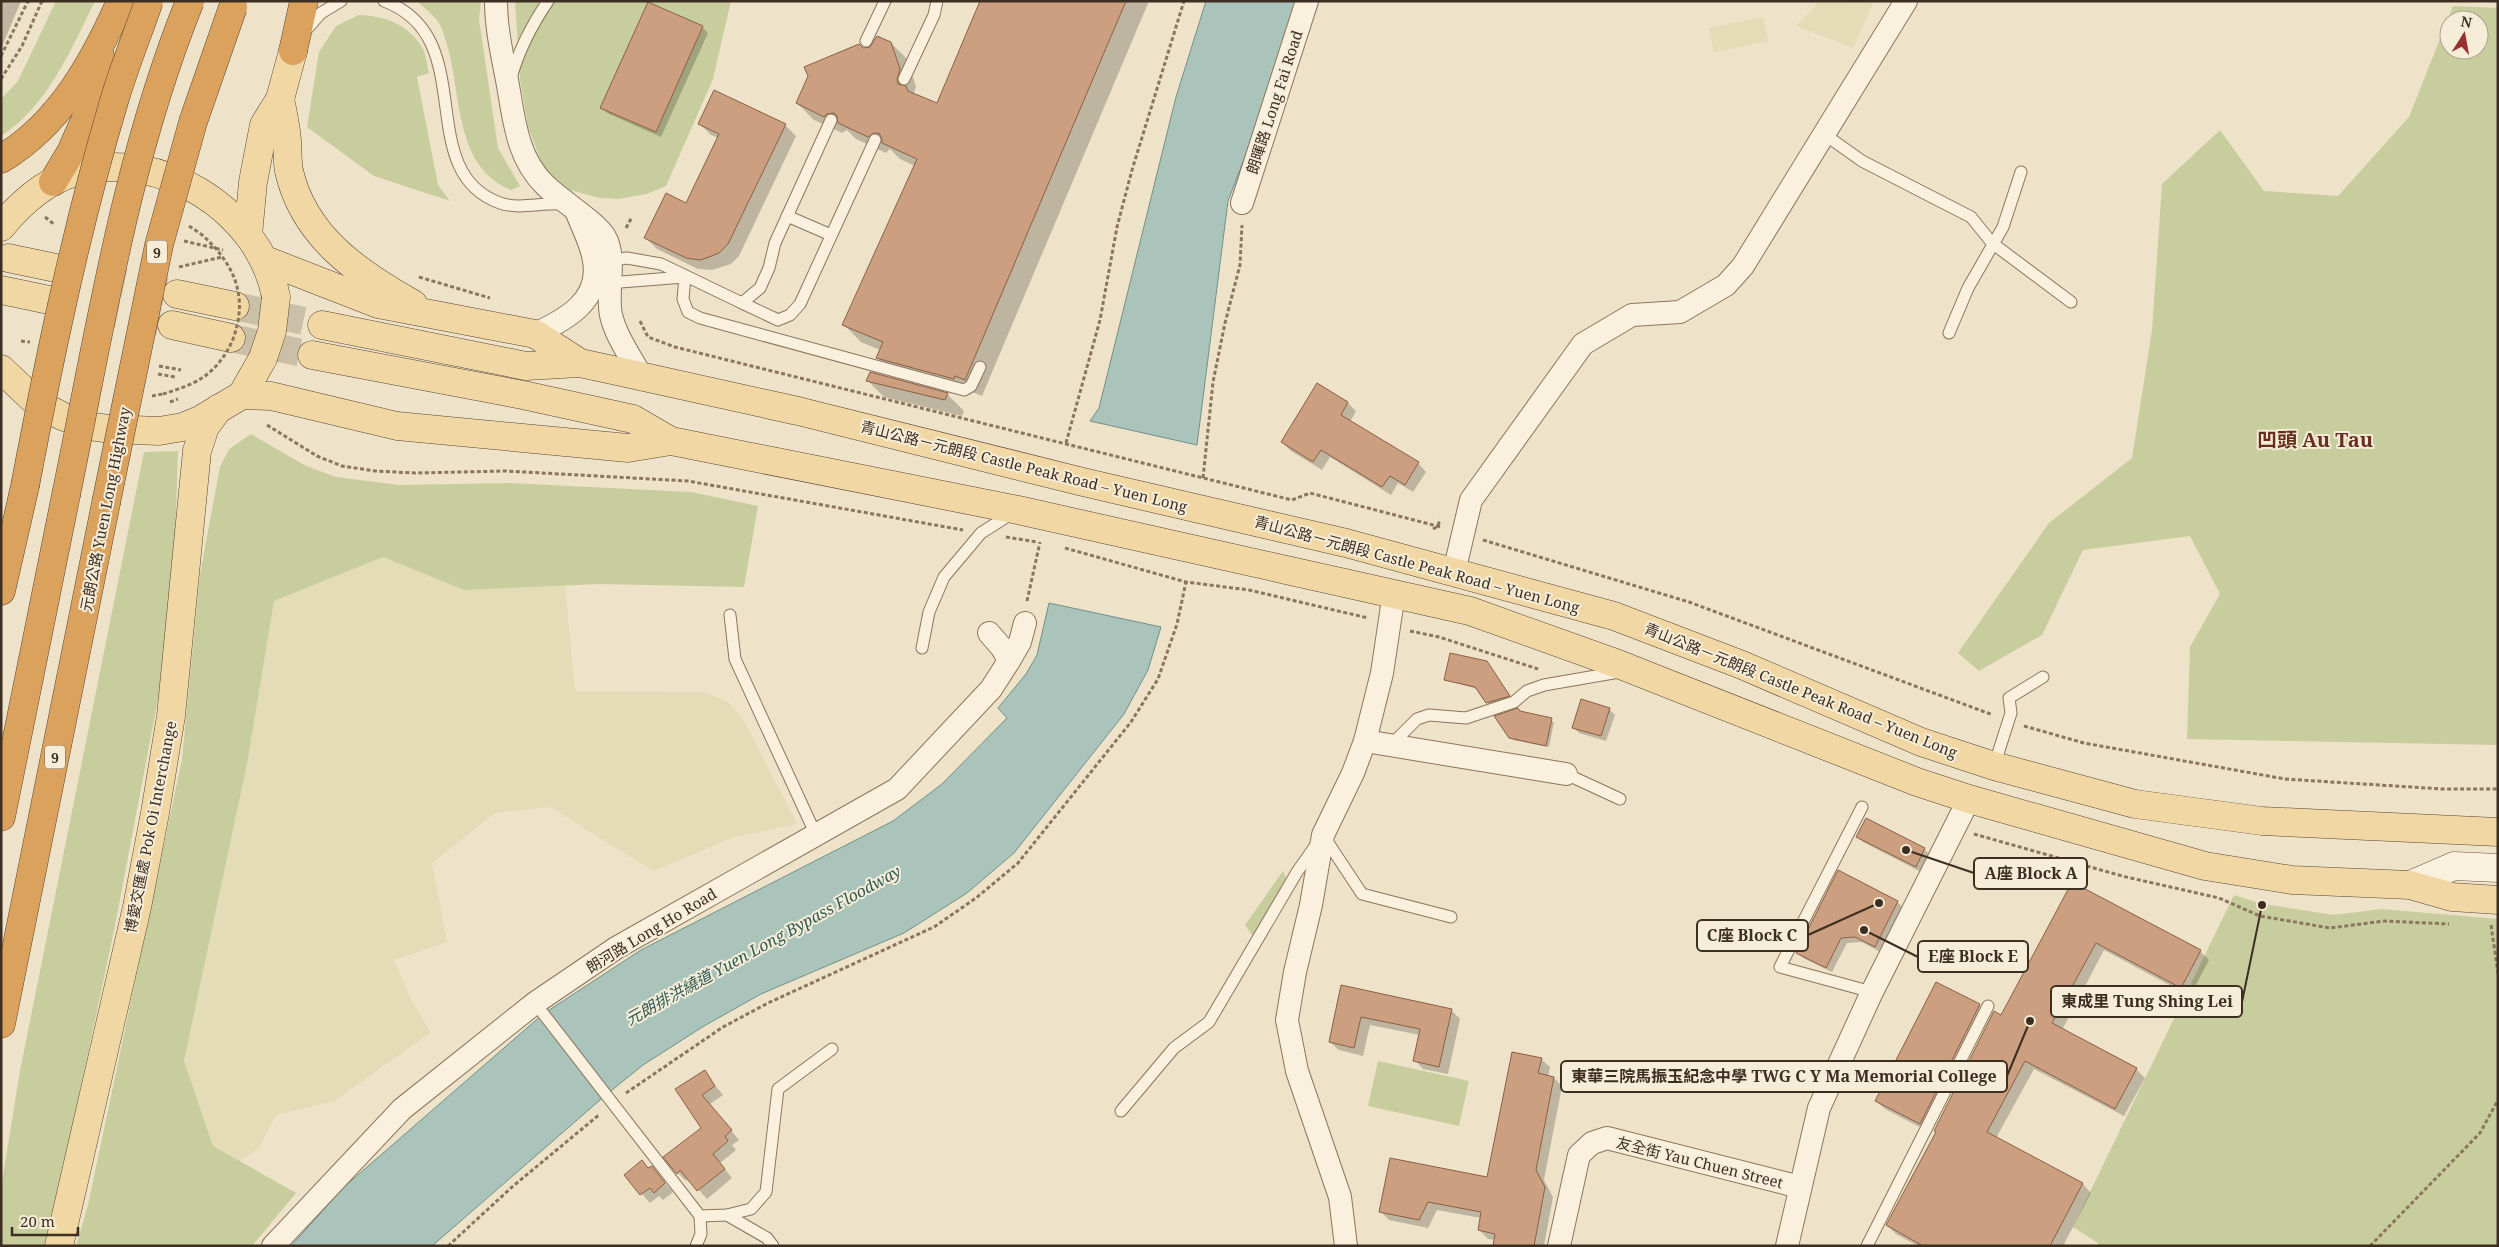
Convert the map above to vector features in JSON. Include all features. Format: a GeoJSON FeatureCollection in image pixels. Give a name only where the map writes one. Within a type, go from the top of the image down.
{"type":"FeatureCollection","features":[{"type":"Feature","properties":{"kind":"highway"},"geometry":{"type":"LineString","coordinates":[[1,159],[34,136],[61,107],[103,42],[121,1]]}},
{"type":"Feature","properties":{"kind":"highway"},"geometry":{"type":"LineString","coordinates":[[1,591],[25,486],[61,305],[89,192],[116,96],[149,1]]}},
{"type":"Feature","properties":{"kind":"highway"},"geometry":{"type":"LineString","coordinates":[[1,817],[118,240],[152,109],[190,1]]}},
{"type":"Feature","properties":{"kind":"highway"},"geometry":{"type":"LineString","coordinates":[[293,51],[304,1]]}},
{"type":"Feature","properties":{"kind":"highway","name":"元朗公路 Yuen Long Highway"},"geometry":{"type":"LineString","coordinates":[[1,1024],[159,245],[193,122],[234,4]]}},
{"type":"Feature","properties":{"kind":"highway"},"geometry":{"type":"LineString","coordinates":[[52,182],[71,152],[92,104],[103,42]]}},
{"type":"Feature","properties":{"kind":"main road"},"geometry":{"type":"LineString","coordinates":[[248,235],[253,182],[264,125],[280,99],[293,51]]}},
{"type":"Feature","properties":{"kind":"main road"},"geometry":{"type":"LineString","coordinates":[[280,99],[291,181],[303,210],[314,227],[342,257],[362,273],[430,314]]}},
{"type":"Feature","properties":{"kind":"main road","name":"博愛交匯處 Pok Oi Interchange"},"geometry":{"type":"LineString","coordinates":[[5,217],[52,182],[83,170],[123,167],[159,174],[181,182],[203,194],[228,212],[266,260],[276,297],[272,331],[263,358],[230,401],[205,427],[197,451],[171,716],[155,813],[137,907],[59,1246]]}},
{"type":"Feature","properties":{"kind":"main road"},"geometry":{"type":"LineString","coordinates":[[8,258],[56,268]]}},
{"type":"Feature","properties":{"kind":"main road"},"geometry":{"type":"LineString","coordinates":[[266,260],[378,304],[535,334],[580,363]]}},
{"type":"Feature","properties":{"kind":"main road"},"geometry":{"type":"LineString","coordinates":[[1,290],[49,300]]}},
{"type":"Feature","properties":{"kind":"main road"},"geometry":{"type":"LineString","coordinates":[[177,294],[235,306]]}},
{"type":"Feature","properties":{"kind":"main road","name":"青山公路－元朗段 Castle Peak Road – Yuen Long"},"geometry":{"type":"LineString","coordinates":[[322,325],[526,366],[580,363],[798,411],[1083,482],[1346,543],[1614,616],[1742,665],[1922,742],[1994,766],[2135,804],[2218,816],[2297,824],[2498,832]]}},
{"type":"Feature","properties":{"kind":"main road"},"geometry":{"type":"LineString","coordinates":[[172,326],[230,338]]}},
{"type":"Feature","properties":{"kind":"main road","name":"青山公路－元朗段 Castle Peak Road – Yuen Long"},"geometry":{"type":"LineString","coordinates":[[312,354],[523,395],[633,419],[671,441],[1018,510],[1470,611],[1633,670],[1917,782],[1969,799],[2205,866],[2292,880],[2410,885],[2452,897],[2494,913]]}},
{"type":"Feature","properties":{"kind":"main road","name":"博愛交匯處 Pok Oi Interchange"},"geometry":{"type":"LineString","coordinates":[[1,369],[38,404],[88,426],[136,432],[183,427],[200,420],[230,401]]}},
{"type":"Feature","properties":{"kind":"main road"},"geometry":{"type":"LineString","coordinates":[[230,401],[270,396],[397,426],[628,448],[671,441]]}},
{"type":"Feature","properties":{"kind":"main road","name":"青山公路－元朗段 Castle Peak Road – Yuen Long"},"geometry":{"type":"LineString","coordinates":[[2410,885],[2454,866],[2498,868]]}},
{"type":"Feature","properties":{"kind":"street"},"geometry":{"type":"LineString","coordinates":[[496,1],[496,22],[509,104],[518,140],[531,168],[544,184],[573,209],[602,272],[614,326],[641,376]]}},
{"type":"Feature","properties":{"kind":"street","name":"朗暉路 Long Fai Road"},"geometry":{"type":"LineString","coordinates":[[1242,203],[1307,1]]}},
{"type":"Feature","properties":{"kind":"street"},"geometry":{"type":"LineString","coordinates":[[1454,572],[1471,500],[1583,344],[1632,315],[1680,312],[1726,285],[1743,266],[1906,1]]}},
{"type":"Feature","properties":{"kind":"street"},"geometry":{"type":"LineString","coordinates":[[535,334],[575,312],[586,300],[602,272]]}},
{"type":"Feature","properties":{"kind":"street"},"geometry":{"type":"LineString","coordinates":[[1346,1246],[1340,1197],[1297,1072],[1288,1020],[1295,972],[1311,904],[1323,835],[1353,773],[1365,741],[1382,673],[1394,593]]}},
{"type":"Feature","properties":{"kind":"street","name":"朗河路 Long Ho Road"},"geometry":{"type":"LineString","coordinates":[[273,1246],[402,1109],[535,1003],[616,948],[897,789],[991,688],[1010,661],[1020,642],[1026,613]]}},
{"type":"Feature","properties":{"kind":"street"},"geometry":{"type":"LineString","coordinates":[[989,633],[1010,661]]}},
{"type":"Feature","properties":{"kind":"street"},"geometry":{"type":"LineString","coordinates":[[1365,741],[1566,774]]}},
{"type":"Feature","properties":{"kind":"street"},"geometry":{"type":"LineString","coordinates":[[1787,1246],[1819,1108],[1872,992],[1969,799]]}},
{"type":"Feature","properties":{"kind":"street","name":"友全街 Yau Chuen Street"},"geometry":{"type":"LineString","coordinates":[[1559,1246],[1579,1155],[1592,1143],[1607,1138],[1800,1187]]}},
{"type":"Feature","properties":{"kind":"lane"},"geometry":{"type":"LineString","coordinates":[[293,51],[314,19],[341,1]]}},
{"type":"Feature","properties":{"kind":"lane"},"geometry":{"type":"LineString","coordinates":[[384,1],[406,12],[415,19],[432,43],[440,66],[458,164],[472,184],[488,197],[506,205],[573,209]]}},
{"type":"Feature","properties":{"kind":"lane"},"geometry":{"type":"LineString","coordinates":[[508,89],[517,57],[530,27],[548,1]]}},
{"type":"Feature","properties":{"kind":"lane"},"geometry":{"type":"LineString","coordinates":[[866,40],[885,1]]}},
{"type":"Feature","properties":{"kind":"lane"},"geometry":{"type":"LineString","coordinates":[[904,79],[934,14],[937,1]]}},
{"type":"Feature","properties":{"kind":"lane"},"geometry":{"type":"LineString","coordinates":[[742,303],[760,288],[787,216],[831,120]]}},
{"type":"Feature","properties":{"kind":"lane"},"geometry":{"type":"LineString","coordinates":[[1824,134],[1862,161],[1971,217],[1992,242],[2071,302]]}},
{"type":"Feature","properties":{"kind":"lane"},"geometry":{"type":"LineString","coordinates":[[602,272],[627,258],[662,264],[685,277],[778,320],[790,315],[800,304],[875,140]]}},
{"type":"Feature","properties":{"kind":"lane"},"geometry":{"type":"LineString","coordinates":[[1949,333],[1968,288],[1992,242],[2003,227],[2021,172]]}},
{"type":"Feature","properties":{"kind":"lane"},"geometry":{"type":"LineString","coordinates":[[787,216],[831,235]]}},
{"type":"Feature","properties":{"kind":"lane"},"geometry":{"type":"LineString","coordinates":[[602,272],[685,277]]}},
{"type":"Feature","properties":{"kind":"lane"},"geometry":{"type":"LineString","coordinates":[[685,277],[683,299],[685,305],[688,312],[700,318],[964,390],[971,386],[980,366]]}},
{"type":"Feature","properties":{"kind":"lane"},"geometry":{"type":"LineString","coordinates":[[922,648],[929,612],[944,577],[981,533],[1018,510]]}},
{"type":"Feature","properties":{"kind":"lane"},"geometry":{"type":"LineString","coordinates":[[730,615],[735,659],[816,835]]}},
{"type":"Feature","properties":{"kind":"lane"},"geometry":{"type":"LineString","coordinates":[[1391,745],[1417,719],[1429,715],[1466,718],[1514,702],[1527,691],[1544,685],[1633,670]]}},
{"type":"Feature","properties":{"kind":"lane"},"geometry":{"type":"LineString","coordinates":[[1994,766],[2011,713],[2009,698],[2042,677]]}},
{"type":"Feature","properties":{"kind":"lane"},"geometry":{"type":"LineString","coordinates":[[1566,774],[1620,799]]}},
{"type":"Feature","properties":{"kind":"lane"},"geometry":{"type":"LineString","coordinates":[[1862,807],[1780,967],[1872,992]]}},
{"type":"Feature","properties":{"kind":"lane"},"geometry":{"type":"LineString","coordinates":[[1121,1111],[1174,1048],[1209,1022],[1297,872],[1323,835],[1362,894],[1451,917]]}},
{"type":"Feature","properties":{"kind":"lane"},"geometry":{"type":"LineString","coordinates":[[535,1003],[700,1216],[701,1234],[696,1246]]}},
{"type":"Feature","properties":{"kind":"lane"},"geometry":{"type":"LineString","coordinates":[[1867,1246],[1988,1006]]}},
{"type":"Feature","properties":{"kind":"lane"},"geometry":{"type":"LineString","coordinates":[[700,1216],[727,1215],[751,1209],[766,1192],[778,1088],[832,1049]]}},
{"type":"Feature","properties":{"kind":"lane"},"geometry":{"type":"LineString","coordinates":[[727,1215],[767,1238],[774,1246]]}},
{"type":"Feature","properties":{"kind":"path"},"geometry":{"type":"LineString","coordinates":[[1,56],[28,1]]}},
{"type":"Feature","properties":{"kind":"path"},"geometry":{"type":"LineString","coordinates":[[1,79],[22,46],[42,1]]}},
{"type":"Feature","properties":{"kind":"path"},"geometry":{"type":"LineString","coordinates":[[1066,443],[1100,320],[1117,227],[1184,1]]}},
{"type":"Feature","properties":{"kind":"path"},"geometry":{"type":"LineString","coordinates":[[1203,478],[1213,382],[1225,323],[1240,265],[1242,203]]}},
{"type":"Feature","properties":{"kind":"path"},"geometry":{"type":"LineString","coordinates":[[622,235],[632,217]]}},
{"type":"Feature","properties":{"kind":"path"},"geometry":{"type":"LineString","coordinates":[[163,394],[202,378],[215,368],[230,347],[241,313],[236,282],[227,263],[219,251],[201,234]]}},
{"type":"Feature","properties":{"kind":"path"},"geometry":{"type":"LineString","coordinates":[[413,275],[498,300]]}},
{"type":"Feature","properties":{"kind":"path","name":"青山公路－元朗段 Castle Peak Road – Yuen Long"},"geometry":{"type":"LineString","coordinates":[[640,321],[648,337],[675,347],[1292,500],[1310,493],[1438,526],[1689,602],[2009,721],[2084,743],[2285,780],[2442,789],[2498,789]]}},
{"type":"Feature","properties":{"kind":"path"},"geometry":{"type":"LineString","coordinates":[[267,425],[317,456],[342,466],[391,472],[506,472],[688,481],[1049,544]]}},
{"type":"Feature","properties":{"kind":"path"},"geometry":{"type":"LineString","coordinates":[[1433,529],[1438,526],[1440,520]]}},
{"type":"Feature","properties":{"kind":"path"},"geometry":{"type":"LineString","coordinates":[[1026,613],[1040,542]]}},
{"type":"Feature","properties":{"kind":"path"},"geometry":{"type":"LineString","coordinates":[[448,1246],[610,1098],[723,1027],[776,999],[934,927],[976,898],[1018,863],[1131,722],[1158,679],[1176,624],[1186,582],[1058,546]]}},
{"type":"Feature","properties":{"kind":"path"},"geometry":{"type":"LineString","coordinates":[[2494,913],[2498,973]]}},
{"type":"Feature","properties":{"kind":"path"},"geometry":{"type":"LineString","coordinates":[[2370,1246],[2480,1133],[2498,1100]]}},
{"type":"Feature","properties":{"kind":"shaded area"},"geometry":{"type":"Polygon","coordinates":[[[1820,1],[1873,3],[1853,48],[1796,26],[1820,1]]]}},
{"type":"Feature","properties":{"kind":"shaded area"},"geometry":{"type":"Polygon","coordinates":[[[1763,17],[1768,41],[1714,52],[1709,28],[1763,17]]]}},
{"type":"Feature","properties":{"kind":"shaded area"},"geometry":{"type":"Polygon","coordinates":[[[383,557],[464,590],[565,585],[575,691],[704,692],[728,702],[744,721],[797,824],[735,837],[653,871],[550,807],[495,813],[432,863],[447,942],[394,960],[411,1000],[431,1032],[335,1101],[276,1115],[259,1148],[240,1161],[213,1146],[184,1061],[248,759],[274,601],[383,557]]]}},
{"type":"Feature","properties":{"kind":"green space"},"geometry":{"type":"Polygon","coordinates":[[[56,1],[95,1],[67,57],[45,93],[17,124],[1,136],[1,99],[18,81],[56,1]]]}},
{"type":"Feature","properties":{"kind":"green space"},"geometry":{"type":"Polygon","coordinates":[[[417,1],[481,1],[479,19],[498,148],[520,186],[511,190],[492,179],[479,165],[463,128],[452,65],[443,31],[432,14],[417,1]]]}},
{"type":"Feature","properties":{"kind":"green space"},"geometry":{"type":"Polygon","coordinates":[[[515,1],[731,1],[713,79],[666,186],[647,194],[618,199],[600,198],[570,190],[544,169],[528,127],[520,79],[515,1]]]}},
{"type":"Feature","properties":{"kind":"green space"},"geometry":{"type":"Polygon","coordinates":[[[2453,6],[2498,8],[2498,745],[2187,739],[2190,647],[2220,594],[2190,536],[2083,550],[2042,635],[1979,671],[1958,653],[2049,523],[2132,458],[2152,330],[2162,184],[2220,130],[2264,191],[2338,196],[2409,117],[2439,41],[2439,60],[2489,60],[2489,10],[2451,10],[2453,6]]]}},
{"type":"Feature","properties":{"kind":"green space"},"geometry":{"type":"Polygon","coordinates":[[[359,15],[378,17],[395,23],[409,32],[422,47],[429,73],[417,77],[438,185],[450,201],[374,176],[307,127],[319,52],[336,26],[359,15]]]}},
{"type":"Feature","properties":{"kind":"green space"},"geometry":{"type":"Polygon","coordinates":[[[251,434],[304,465],[336,477],[399,485],[511,483],[691,492],[758,506],[744,587],[600,584],[464,590],[383,557],[274,601],[248,759],[184,1061],[213,1146],[296,1193],[252,1246],[76,1246],[88,1205],[182,759],[200,574],[220,467],[229,449],[251,434]]]}},
{"type":"Feature","properties":{"kind":"green space"},"geometry":{"type":"Polygon","coordinates":[[[178,451],[175,542],[161,683],[114,931],[51,1226],[44,1246],[1,1246],[1,1188],[20,1071],[144,452],[178,451]]]}},
{"type":"Feature","properties":{"kind":"green space"},"geometry":{"type":"Polygon","coordinates":[[[1283,871],[1287,881],[1254,938],[1245,925],[1283,871]]]}},
{"type":"Feature","properties":{"kind":"green space"},"geometry":{"type":"Polygon","coordinates":[[[2234,895],[2259,903],[2333,915],[2382,909],[2498,919],[2498,1246],[2097,1246],[2098,1243],[2073,1227],[2234,895]]]}},
{"type":"Feature","properties":{"kind":"green space"},"geometry":{"type":"Polygon","coordinates":[[[1378,1061],[1469,1081],[1459,1126],[1368,1106],[1378,1061]]]}},
{"type":"Feature","properties":{"kind":"water"},"geometry":{"type":"Polygon","coordinates":[[[1206,1],[1300,1],[1279,68],[1228,201],[1197,445],[1090,421],[1099,408],[1176,97],[1206,1]]]}},
{"type":"Feature","properties":{"kind":"water","name":"元朗排洪繞道 Yuen Long Bypass Floodway"},"geometry":{"type":"Polygon","coordinates":[[[1049,603],[1161,627],[1148,670],[1124,714],[1014,853],[967,893],[904,933],[761,994],[704,1026],[643,1065],[432,1246],[291,1246],[344,1187],[543,1014],[641,950],[893,821],[942,784],[1007,718],[998,708],[1026,674],[1037,655],[1049,603]]]}},
{"type":"Feature","properties":{"kind":"building"},"geometry":{"type":"Polygon","coordinates":[[[980,1],[1126,1],[965,380],[955,376],[954,379],[876,358],[883,342],[842,325],[917,159],[882,143],[879,133],[874,133],[868,137],[838,123],[837,116],[834,113],[827,114],[824,117],[796,103],[808,76],[804,67],[859,44],[863,48],[870,47],[877,36],[891,42],[900,69],[897,79],[898,84],[906,86],[908,91],[937,103],[980,1]]]}},
{"type":"Feature","properties":{"kind":"building"},"geometry":{"type":"Polygon","coordinates":[[[648,2],[703,26],[656,132],[600,108],[648,2]]]}},
{"type":"Feature","properties":{"kind":"building"},"geometry":{"type":"Polygon","coordinates":[[[714,90],[786,124],[728,244],[719,253],[700,260],[686,258],[644,238],[666,193],[686,203],[719,134],[698,124],[714,90]]]}},
{"type":"Feature","properties":{"kind":"building"},"geometry":{"type":"Polygon","coordinates":[[[870,372],[948,393],[945,400],[866,381],[870,372]]]}},
{"type":"Feature","properties":{"kind":"building"},"geometry":{"type":"Polygon","coordinates":[[[1317,383],[1348,402],[1341,415],[1419,462],[1405,485],[1390,476],[1382,487],[1321,450],[1313,462],[1281,442],[1317,383]]]}},
{"type":"Feature","properties":{"kind":"building"},"geometry":{"type":"Polygon","coordinates":[[[1450,653],[1487,661],[1510,696],[1486,703],[1475,687],[1444,680],[1450,653]]]}},
{"type":"Feature","properties":{"kind":"building"},"geometry":{"type":"Polygon","coordinates":[[[1581,699],[1610,708],[1601,736],[1572,728],[1581,699]]]}},
{"type":"Feature","properties":{"kind":"building"},"geometry":{"type":"Polygon","coordinates":[[[1518,708],[1520,711],[1552,718],[1546,746],[1509,738],[1494,716],[1518,708]]]}},
{"type":"Feature","properties":{"kind":"building"},"geometry":{"type":"Polygon","coordinates":[[[1866,818],[1925,848],[1916,867],[1856,837],[1866,818]]]}},
{"type":"Feature","properties":{"kind":"building"},"geometry":{"type":"Polygon","coordinates":[[[1838,870],[1898,901],[1875,947],[1855,937],[1841,938],[1826,968],[1796,953],[1838,870]]]}},
{"type":"Feature","properties":{"kind":"building"},"geometry":{"type":"Polygon","coordinates":[[[2072,882],[2201,950],[2181,988],[2096,943],[2052,1023],[2137,1068],[2115,1109],[2025,1061],[1987,1132],[2083,1183],[2050,1246],[1923,1246],[1886,1225],[1936,1132],[1934,1131],[1994,1011],[2001,1015],[2072,882]]]}},
{"type":"Feature","properties":{"kind":"building"},"geometry":{"type":"Polygon","coordinates":[[[1936,982],[1980,1004],[1920,1124],[1875,1101],[1936,982]]]}},
{"type":"Feature","properties":{"kind":"building"},"geometry":{"type":"Polygon","coordinates":[[[1341,985],[1452,1009],[1439,1067],[1413,1061],[1420,1029],[1361,1017],[1354,1048],[1329,1042],[1341,985]]]}},
{"type":"Feature","properties":{"kind":"building"},"geometry":{"type":"Polygon","coordinates":[[[1512,1052],[1542,1058],[1538,1073],[1554,1077],[1536,1170],[1545,1187],[1534,1246],[1493,1246],[1495,1234],[1478,1230],[1481,1212],[1428,1202],[1419,1220],[1379,1212],[1390,1158],[1487,1177],[1512,1052]]]}},
{"type":"Feature","properties":{"kind":"building"},"geometry":{"type":"Polygon","coordinates":[[[705,1070],[715,1086],[702,1095],[732,1130],[725,1136],[728,1141],[713,1154],[725,1169],[697,1191],[680,1170],[677,1174],[663,1157],[701,1128],[675,1089],[705,1070]]]}},
{"type":"Feature","properties":{"kind":"building"},"geometry":{"type":"Polygon","coordinates":[[[642,1160],[648,1168],[652,1166],[665,1183],[654,1193],[650,1188],[640,1195],[624,1175],[642,1160]]]}},
{"type":"Feature","properties":{"kind":"tunnel"},"geometry":{"type":"LineString","coordinates":[[56,268],[172,293]]}},
{"type":"Feature","properties":{"kind":"tunnel"},"geometry":{"type":"LineString","coordinates":[[49,300],[172,325]]}},
{"type":"Feature","properties":{"kind":"tunnel"},"geometry":{"type":"LineString","coordinates":[[235,306],[322,325]]}},
{"type":"Feature","properties":{"kind":"tunnel"},"geometry":{"type":"LineString","coordinates":[[231,338],[312,355]]}},
{"type":"Feature","properties":{"kind":"place","name":"A座 Block A"},"geometry":{"type":"Point","coordinates":[1906,850]}},
{"type":"Feature","properties":{"kind":"place","name":"C座 Block C"},"geometry":{"type":"Point","coordinates":[1879,903]}},
{"type":"Feature","properties":{"kind":"place","name":"東成里 Tung Shing Lei"},"geometry":{"type":"Point","coordinates":[2262,905]}},
{"type":"Feature","properties":{"kind":"place","name":"E座 Block E"},"geometry":{"type":"Point","coordinates":[1864,930]}},
{"type":"Feature","properties":{"kind":"place","name":"東華三院馬振玉紀念中學 TWG C Y Ma Memorial College"},"geometry":{"type":"Point","coordinates":[2030,1021]}},
{"type":"Feature","properties":{"kind":"district","name":"凹頭 Au Tau"},"geometry":{"type":"Point","coordinates":[2315,439]}}]}
